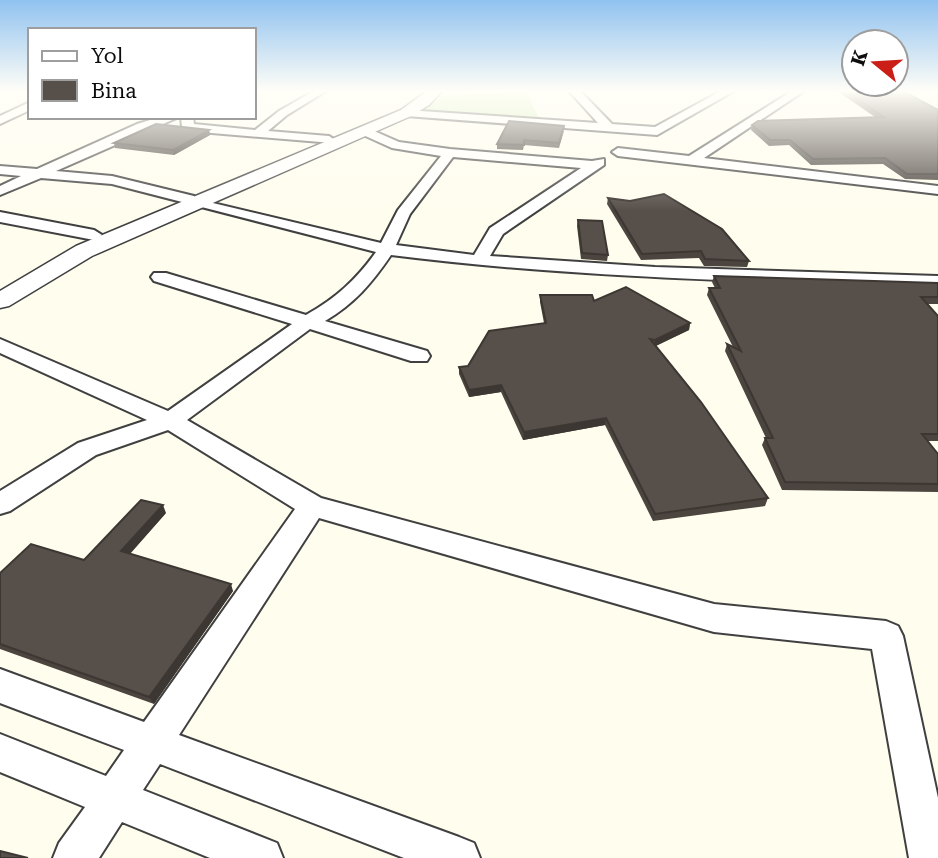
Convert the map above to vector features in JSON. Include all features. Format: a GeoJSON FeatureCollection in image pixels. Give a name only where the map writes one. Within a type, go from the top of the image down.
{"type":"FeatureCollection","features":[{"type":"Feature","properties":{"kind":"street"},"geometry":{"type":"LineString","coordinates":[[0,191],[132,131]]}},
{"type":"Feature","properties":{"kind":"street"},"geometry":{"type":"LineString","coordinates":[[228,131],[329,140]]}},
{"type":"Feature","properties":{"kind":"street"},"geometry":{"type":"LineString","coordinates":[[257,134],[261,131]]}},
{"type":"Feature","properties":{"kind":"street"},"geometry":{"type":"LineString","coordinates":[[0,301],[84,251],[350,131]]}},
{"type":"Feature","properties":{"kind":"street"},"geometry":{"type":"LineString","coordinates":[[365,131],[396,145],[450,153],[594,165]]}},
{"type":"Feature","properties":{"kind":"street"},"geometry":{"type":"LineString","coordinates":[[0,286],[94,235],[194,201],[365,131]]}},
{"type":"Feature","properties":{"kind":"street"},"geometry":{"type":"LineString","coordinates":[[479,261],[496,231],[594,165],[657,131]]}},
{"type":"Feature","properties":{"kind":"street"},"geometry":{"type":"LineString","coordinates":[[689,162],[737,131]]}},
{"type":"Feature","properties":{"kind":"street"},"geometry":{"type":"LineString","coordinates":[[618,152],[938,190]]}},
{"type":"Feature","properties":{"kind":"street"},"geometry":{"type":"LineString","coordinates":[[0,504],[87,449],[170,421],[306,323],[340,304],[364,281],[386,249],[403,214],[450,153]]}},
{"type":"Feature","properties":{"kind":"street"},"geometry":{"type":"LineString","coordinates":[[0,170],[112,180],[386,249],[479,261],[655,272],[938,282]]}},
{"type":"Feature","properties":{"kind":"street"},"geometry":{"type":"LineString","coordinates":[[0,218],[94,235]]}},
{"type":"Feature","properties":{"kind":"street"},"geometry":{"type":"LineString","coordinates":[[160,277],[419,356]]}},
{"type":"Feature","properties":{"kind":"street"},"geometry":{"type":"LineString","coordinates":[[0,345],[170,421],[312,506],[714,618],[886,636],[930,858]]}},
{"type":"Feature","properties":{"kind":"street"},"geometry":{"type":"LineString","coordinates":[[74,858],[312,506]]}},
{"type":"Feature","properties":{"kind":"street"},"geometry":{"type":"LineString","coordinates":[[0,686],[459,858]]}},
{"type":"Feature","properties":{"kind":"street"},"geometry":{"type":"LineString","coordinates":[[0,753],[262,858]]}},
{"type":"Feature","properties":{"kind":"building"},"geometry":{"type":"Polygon","coordinates":[[[140,131],[207,131],[173,150],[114,143],[140,131]]]}},
{"type":"Feature","properties":{"kind":"building"},"geometry":{"type":"Polygon","coordinates":[[[504,131],[563,131],[559,143],[524,140],[524,145],[497,144],[504,131]]]}},
{"type":"Feature","properties":{"kind":"building"},"geometry":{"type":"Polygon","coordinates":[[[759,131],[938,131],[938,174],[907,174],[885,158],[813,159],[790,140],[770,140],[759,131]]]}},
{"type":"Feature","properties":{"kind":"building"},"geometry":{"type":"Polygon","coordinates":[[[664,194],[722,229],[749,261],[705,259],[701,251],[642,254],[608,198],[630,201],[664,194]]]}},
{"type":"Feature","properties":{"kind":"building"},"geometry":{"type":"Polygon","coordinates":[[[578,220],[602,221],[608,255],[582,253],[578,220]]]}},
{"type":"Feature","properties":{"kind":"building"},"geometry":{"type":"Polygon","coordinates":[[[714,276],[938,283],[938,297],[921,297],[938,316],[938,434],[922,434],[938,454],[938,484],[785,482],[765,438],[773,438],[727,344],[741,351],[709,288],[720,288],[714,276]]]}},
{"type":"Feature","properties":{"kind":"building"},"geometry":{"type":"Polygon","coordinates":[[[626,287],[690,323],[655,340],[650,339],[701,402],[768,498],[655,514],[606,418],[524,432],[501,385],[469,390],[459,367],[468,366],[489,331],[546,323],[540,295],[592,295],[594,301],[626,287]]]}},
{"type":"Feature","properties":{"kind":"building"},"geometry":{"type":"Polygon","coordinates":[[[141,500],[163,505],[121,551],[231,584],[149,697],[0,644],[0,573],[31,544],[84,560],[141,500]]]}},
{"type":"Feature","properties":{"kind":"building"},"geometry":{"type":"Polygon","coordinates":[[[0,851],[28,858],[0,858],[0,851]]]}}]}
